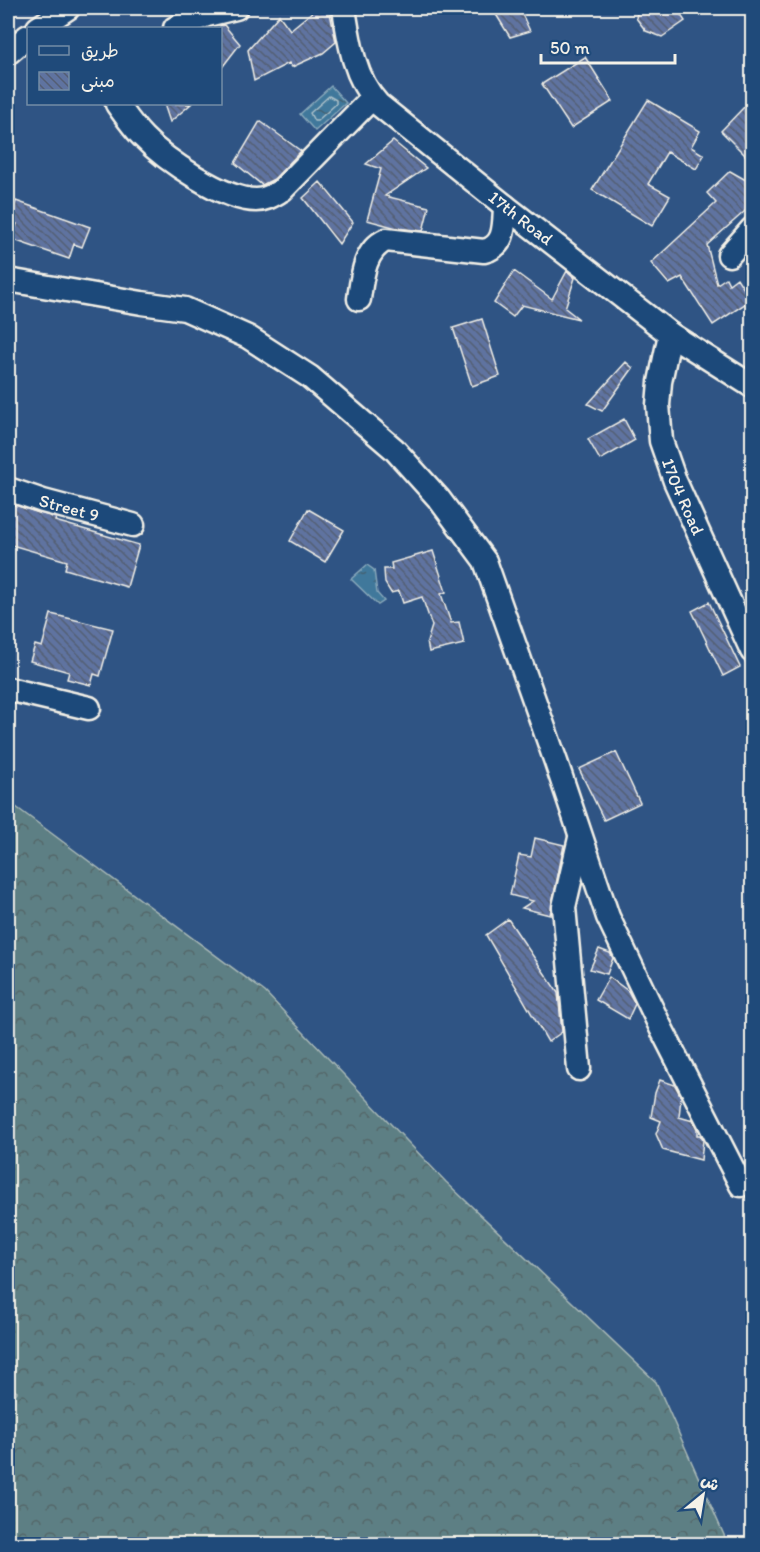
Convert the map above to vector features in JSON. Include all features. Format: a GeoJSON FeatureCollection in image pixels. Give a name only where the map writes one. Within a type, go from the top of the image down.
{"type":"FeatureCollection","features":[{"type":"Feature","properties":{"kind":"street"},"geometry":{"type":"LineString","coordinates":[[40,27],[68,8]]}},
{"type":"Feature","properties":{"kind":"street"},"geometry":{"type":"LineString","coordinates":[[177,27],[207,15],[236,8]]}},
{"type":"Feature","properties":{"kind":"street","name":"17th Road"},"geometry":{"type":"LineString","coordinates":[[344,8],[356,66],[372,98],[505,206],[670,334],[753,386]]}},
{"type":"Feature","properties":{"kind":"street"},"geometry":{"type":"LineString","coordinates":[[8,52],[27,37]]}},
{"type":"Feature","properties":{"kind":"street"},"geometry":{"type":"LineString","coordinates":[[118,105],[143,137],[205,183],[242,199],[258,200],[269,198],[282,190],[372,98]]}},
{"type":"Feature","properties":{"kind":"street"},"geometry":{"type":"LineString","coordinates":[[359,299],[367,261],[376,244],[386,240],[484,251],[493,249],[498,244],[502,233],[505,206]]}},
{"type":"Feature","properties":{"kind":"street"},"geometry":{"type":"LineString","coordinates":[[729,255],[753,230]]}},
{"type":"Feature","properties":{"kind":"street"},"geometry":{"type":"LineString","coordinates":[[8,280],[185,309],[248,337],[310,377],[394,449],[439,499],[485,561],[608,917],[661,1028],[741,1185]]}},
{"type":"Feature","properties":{"kind":"street","name":"1704 Road"},"geometry":{"type":"LineString","coordinates":[[670,334],[660,382],[658,405],[662,441],[675,481],[753,651]]}},
{"type":"Feature","properties":{"kind":"street","name":"Street 9"},"geometry":{"type":"LineString","coordinates":[[8,489],[42,501],[133,525]]}},
{"type":"Feature","properties":{"kind":"street"},"geometry":{"type":"LineString","coordinates":[[8,689],[89,708]]}},
{"type":"Feature","properties":{"kind":"street"},"geometry":{"type":"LineString","coordinates":[[579,1070],[564,907],[580,838]]}},
{"type":"Feature","properties":{"kind":"green space"},"geometry":{"type":"Polygon","coordinates":[[[8,801],[265,992],[446,1182],[656,1382],[728,1544],[8,1544],[8,1404],[17,1392],[8,1386],[8,801]]]}},
{"type":"Feature","properties":{"kind":"water"},"geometry":{"type":"Polygon","coordinates":[[[331,86],[346,103],[315,131],[300,114],[331,86]]]}},
{"type":"Feature","properties":{"kind":"water"},"geometry":{"type":"Polygon","coordinates":[[[367,565],[374,570],[377,593],[384,601],[378,605],[351,579],[367,565]]]}},
{"type":"Feature","properties":{"kind":"building"},"geometry":{"type":"Polygon","coordinates":[[[317,8],[329,8],[336,42],[323,53],[292,67],[289,63],[254,81],[248,50],[279,15],[290,30],[317,8]]]}},
{"type":"Feature","properties":{"kind":"building"},"geometry":{"type":"Polygon","coordinates":[[[492,8],[519,8],[530,31],[510,37],[492,8]]]}},
{"type":"Feature","properties":{"kind":"building"},"geometry":{"type":"Polygon","coordinates":[[[638,8],[676,8],[685,21],[662,37],[646,31],[636,18],[638,8]]]}},
{"type":"Feature","properties":{"kind":"building"},"geometry":{"type":"Polygon","coordinates":[[[224,25],[240,44],[222,67],[222,27],[220,26],[224,25]]]}},
{"type":"Feature","properties":{"kind":"building"},"geometry":{"type":"Polygon","coordinates":[[[585,57],[613,101],[571,128],[542,84],[585,57]]]}},
{"type":"Feature","properties":{"kind":"building"},"geometry":{"type":"Polygon","coordinates":[[[648,100],[700,131],[691,147],[704,155],[696,169],[667,152],[648,184],[670,196],[652,226],[592,190],[648,100]]]}},
{"type":"Feature","properties":{"kind":"building"},"geometry":{"type":"Polygon","coordinates":[[[164,105],[190,105],[170,122],[164,105]]]}},
{"type":"Feature","properties":{"kind":"building"},"geometry":{"type":"Polygon","coordinates":[[[744,107],[753,115],[753,163],[721,131],[744,107]]]}},
{"type":"Feature","properties":{"kind":"building"},"geometry":{"type":"Polygon","coordinates":[[[260,121],[301,151],[274,179],[262,185],[235,163],[260,121]]]}},
{"type":"Feature","properties":{"kind":"building"},"geometry":{"type":"Polygon","coordinates":[[[393,141],[426,168],[385,196],[429,207],[423,231],[397,228],[367,220],[381,169],[366,164],[393,141]]]}},
{"type":"Feature","properties":{"kind":"building"},"geometry":{"type":"Polygon","coordinates":[[[730,171],[753,184],[753,204],[707,245],[717,284],[726,278],[729,284],[737,278],[751,300],[713,325],[682,277],[669,284],[651,263],[716,203],[707,193],[730,171]]]}},
{"type":"Feature","properties":{"kind":"building"},"geometry":{"type":"Polygon","coordinates":[[[320,182],[353,222],[339,244],[303,198],[320,182]]]}},
{"type":"Feature","properties":{"kind":"building"},"geometry":{"type":"Polygon","coordinates":[[[16,201],[90,227],[82,247],[74,244],[69,259],[11,239],[17,224],[9,222],[16,201]]]}},
{"type":"Feature","properties":{"kind":"building"},"geometry":{"type":"Polygon","coordinates":[[[514,271],[552,299],[567,271],[575,278],[565,308],[579,319],[522,305],[513,317],[494,303],[514,271]]]}},
{"type":"Feature","properties":{"kind":"building"},"geometry":{"type":"Polygon","coordinates":[[[482,319],[500,376],[472,386],[453,328],[482,319]]]}},
{"type":"Feature","properties":{"kind":"building"},"geometry":{"type":"Polygon","coordinates":[[[626,362],[633,368],[602,411],[588,404],[626,362]]]}},
{"type":"Feature","properties":{"kind":"building"},"geometry":{"type":"Polygon","coordinates":[[[624,419],[635,440],[600,460],[588,439],[624,419]]]}},
{"type":"Feature","properties":{"kind":"building"},"geometry":{"type":"Polygon","coordinates":[[[8,503],[56,518],[55,521],[139,545],[127,587],[65,569],[67,561],[8,544],[8,503]]]}},
{"type":"Feature","properties":{"kind":"building"},"geometry":{"type":"Polygon","coordinates":[[[308,509],[344,530],[325,562],[290,541],[308,509]]]}},
{"type":"Feature","properties":{"kind":"building"},"geometry":{"type":"Polygon","coordinates":[[[433,551],[446,592],[441,594],[451,623],[459,622],[464,644],[429,652],[427,642],[432,626],[422,597],[403,603],[399,591],[391,593],[385,583],[384,569],[392,569],[391,563],[433,551]]]}},
{"type":"Feature","properties":{"kind":"building"},"geometry":{"type":"Polygon","coordinates":[[[709,602],[740,667],[723,676],[692,611],[709,602]]]}},
{"type":"Feature","properties":{"kind":"building"},"geometry":{"type":"Polygon","coordinates":[[[51,614],[113,629],[100,676],[94,674],[91,685],[67,679],[69,672],[30,661],[35,645],[42,647],[51,614]]]}},
{"type":"Feature","properties":{"kind":"building"},"geometry":{"type":"Polygon","coordinates":[[[616,752],[640,803],[604,820],[579,769],[616,752]]]}},
{"type":"Feature","properties":{"kind":"building"},"geometry":{"type":"Polygon","coordinates":[[[535,838],[564,845],[550,915],[522,908],[533,901],[510,895],[519,855],[531,857],[535,838]]]}},
{"type":"Feature","properties":{"kind":"building"},"geometry":{"type":"Polygon","coordinates":[[[508,919],[558,993],[562,1032],[548,1042],[486,935],[508,919]]]}},
{"type":"Feature","properties":{"kind":"building"},"geometry":{"type":"Polygon","coordinates":[[[599,949],[610,953],[613,958],[607,974],[590,969],[599,949]]]}},
{"type":"Feature","properties":{"kind":"building"},"geometry":{"type":"Polygon","coordinates":[[[609,977],[628,991],[635,1004],[628,1019],[596,1000],[609,977]]]}},
{"type":"Feature","properties":{"kind":"building"},"geometry":{"type":"Polygon","coordinates":[[[660,1080],[675,1085],[681,1097],[679,1117],[693,1121],[697,1135],[700,1135],[703,1140],[701,1160],[663,1150],[656,1134],[661,1121],[651,1117],[660,1080]]]}}]}
